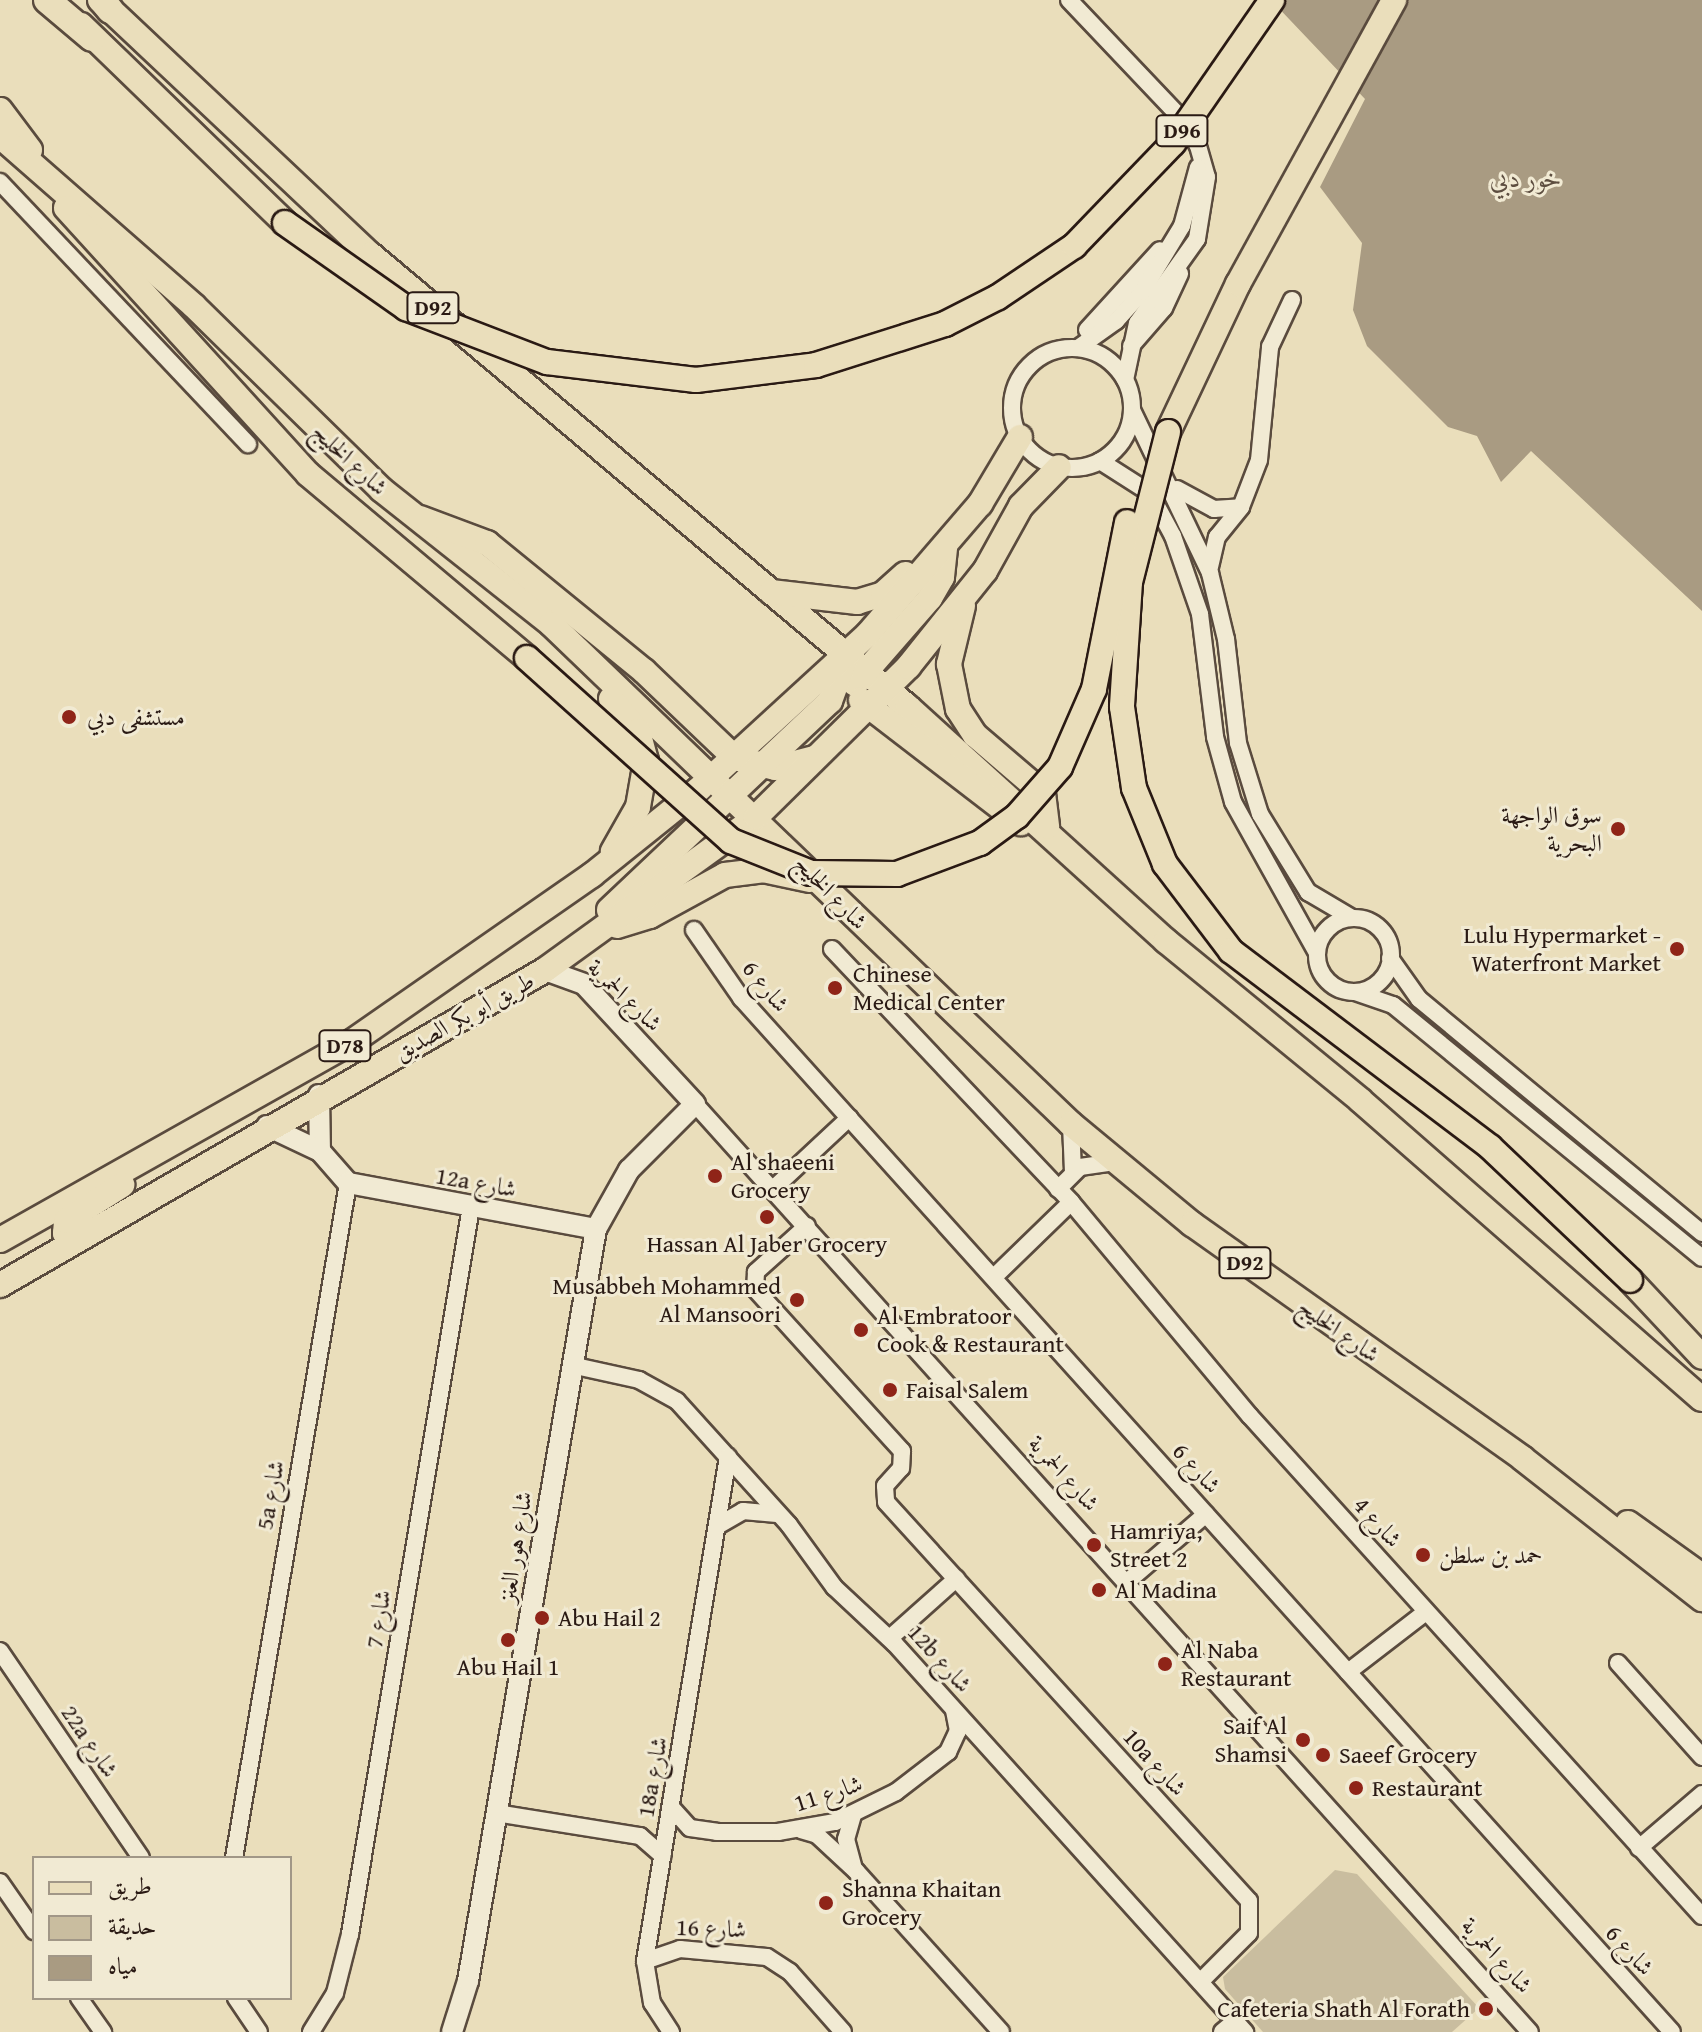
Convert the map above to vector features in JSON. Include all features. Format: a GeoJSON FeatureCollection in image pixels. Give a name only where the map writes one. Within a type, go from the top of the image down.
{"type":"FeatureCollection","features":[{"type":"Feature","properties":{"kind":"highway"},"geometry":{"type":"LineString","coordinates":[[47,0],[92,38]]}},
{"type":"Feature","properties":{"kind":"main road"},"geometry":{"type":"LineString","coordinates":[[57,0],[92,38]]}},
{"type":"Feature","properties":{"kind":"main road","name":"D96"},"geometry":{"type":"LineString","coordinates":[[92,38],[285,223],[373,288],[475,339],[576,369],[666,379],[786,371],[903,340],[998,297],[1074,246],[1173,143],[1272,0]]}},
{"type":"Feature","properties":{"kind":"main road"},"geometry":{"type":"LineString","coordinates":[[0,110],[95,245],[279,445],[527,658],[705,821],[750,852],[790,868],[854,878],[939,863],[1017,816],[1071,748],[1094,689],[1126,525],[1238,284],[1394,0]]}},
{"type":"Feature","properties":{"kind":"main road","name":"D92"},"geometry":{"type":"LineString","coordinates":[[104,3],[371,255],[866,672],[880,697],[1047,827],[1166,941],[1360,1100],[1702,1399]]}},
{"type":"Feature","properties":{"kind":"main road","name":"شارع الخليج"},"geometry":{"type":"LineString","coordinates":[[0,136],[194,306],[414,517],[551,624],[714,776],[1071,1124],[1115,1162],[1248,1266],[1588,1507],[1702,1599]]}},
{"type":"Feature","properties":{"kind":"main road"},"geometry":{"type":"LineString","coordinates":[[1168,432],[1130,582],[1122,707],[1134,788],[1165,864],[1231,951],[1490,1147],[1630,1280],[1702,1357]]}},
{"type":"Feature","properties":{"kind":"main road"},"geometry":{"type":"LineString","coordinates":[[769,591],[845,603],[870,599],[945,546],[995,482],[1020,437]]}},
{"type":"Feature","properties":{"kind":"main road"},"geometry":{"type":"LineString","coordinates":[[1047,827],[1043,793],[975,735],[952,695],[949,664],[965,596],[1021,506],[1059,467]]}},
{"type":"Feature","properties":{"kind":"main road"},"geometry":{"type":"LineString","coordinates":[[414,517],[453,525],[487,543],[644,671],[735,758],[770,768],[821,754]]}},
{"type":"Feature","properties":{"kind":"main road"},"geometry":{"type":"LineString","coordinates":[[605,927],[613,903],[770,768],[866,672],[937,588],[945,546]]}},
{"type":"Feature","properties":{"kind":"main road","name":"طريق أبو بكر الصديق"},"geometry":{"type":"LineString","coordinates":[[0,1240],[353,1041],[592,875],[735,758],[846,656],[945,546]]}},
{"type":"Feature","properties":{"kind":"main road","name":"طريق أبو بكر الصديق"},"geometry":{"type":"LineString","coordinates":[[0,1285],[319,1095],[545,970],[756,817],[880,697],[965,596]]}},
{"type":"Feature","properties":{"kind":"main road"},"geometry":{"type":"LineString","coordinates":[[551,624],[572,662],[633,721],[645,752],[632,820],[592,875]]}},
{"type":"Feature","properties":{"kind":"main road"},"geometry":{"type":"LineString","coordinates":[[836,700],[846,656]]}},
{"type":"Feature","properties":{"kind":"main road"},"geometry":{"type":"LineString","coordinates":[[783,713],[836,700],[880,697]]}},
{"type":"Feature","properties":{"kind":"main road"},"geometry":{"type":"LineString","coordinates":[[756,817],[770,768]]}},
{"type":"Feature","properties":{"kind":"main road"},"geometry":{"type":"LineString","coordinates":[[605,927],[650,916],[725,875],[763,870],[823,885]]}},
{"type":"Feature","properties":{"kind":"main road"},"geometry":{"type":"LineString","coordinates":[[73,1242],[65,1233],[66,1221],[182,1136]]}},
{"type":"Feature","properties":{"kind":"main road"},"geometry":{"type":"LineString","coordinates":[[1624,1330],[1702,1420]]}},
{"type":"Feature","properties":{"kind":"main road"},"geometry":{"type":"LineString","coordinates":[[1588,1507],[1640,1529],[1702,1576]]}},
{"type":"Feature","properties":{"kind":"street"},"geometry":{"type":"LineString","coordinates":[[1069,0],[1168,103],[1198,146],[1207,177],[1205,210],[1182,266],[1144,310],[1127,350],[1125,380],[1132,410],[1168,479],[1210,573],[1226,639],[1238,743],[1260,814],[1308,892],[1352,918],[1377,927],[1390,958],[1419,999],[1702,1233]]}},
{"type":"Feature","properties":{"kind":"street"},"geometry":{"type":"LineString","coordinates":[[1132,410],[1123,440],[1100,461],[1059,467],[1040,459],[1020,437],[1012,409],[1019,380],[1034,361],[1072,348],[1126,312],[1174,240],[1194,195],[1198,146]]}},
{"type":"Feature","properties":{"kind":"street"},"geometry":{"type":"LineString","coordinates":[[0,182],[248,444]]}},
{"type":"Feature","properties":{"kind":"street"},"geometry":{"type":"LineString","coordinates":[[1210,573],[1217,537],[1241,507],[1265,431],[1270,347],[1292,300]]}},
{"type":"Feature","properties":{"kind":"street"},"geometry":{"type":"LineString","coordinates":[[1072,348],[1110,361],[1125,380]]}},
{"type":"Feature","properties":{"kind":"street"},"geometry":{"type":"LineString","coordinates":[[1100,461],[1150,493],[1173,536],[1200,614],[1215,737],[1233,802],[1317,953],[1330,984],[1393,1005],[1702,1258]]}},
{"type":"Feature","properties":{"kind":"street"},"geometry":{"type":"LineString","coordinates":[[1168,479],[1201,506],[1241,507]]}},
{"type":"Feature","properties":{"kind":"street"},"geometry":{"type":"LineString","coordinates":[[1317,953],[1328,929],[1352,918]]}},
{"type":"Feature","properties":{"kind":"street","name":"شارع 6"},"geometry":{"type":"LineString","coordinates":[[694,930],[741,998],[1672,2032]]}},
{"type":"Feature","properties":{"kind":"street","name":"شارع 4"},"geometry":{"type":"LineString","coordinates":[[832,949],[1071,1202],[1187,1345],[1702,1916]]}},
{"type":"Feature","properties":{"kind":"street"},"geometry":{"type":"LineString","coordinates":[[1355,992],[1379,982],[1390,958]]}},
{"type":"Feature","properties":{"kind":"street","name":"شارع الحمرية"},"geometry":{"type":"LineString","coordinates":[[545,970],[576,978],[601,1000],[774,1188],[1530,2032]]}},
{"type":"Feature","properties":{"kind":"street"},"geometry":{"type":"LineString","coordinates":[[319,1095],[320,1151]]}},
{"type":"Feature","properties":{"kind":"street","name":"شارع هور العنز"},"geometry":{"type":"LineString","coordinates":[[452,2032],[468,1981],[596,1229],[629,1170],[695,1104]]}},
{"type":"Feature","properties":{"kind":"street"},"geometry":{"type":"LineString","coordinates":[[774,1188],[849,1118]]}},
{"type":"Feature","properties":{"kind":"street"},"geometry":{"type":"LineString","coordinates":[[1071,1124],[1073,1172]]}},
{"type":"Feature","properties":{"kind":"street"},"geometry":{"type":"LineString","coordinates":[[267,1126],[320,1151],[348,1183]]}},
{"type":"Feature","properties":{"kind":"street"},"geometry":{"type":"LineString","coordinates":[[1058,1189],[1073,1172],[1115,1162]]}},
{"type":"Feature","properties":{"kind":"street","name":"12a شارع"},"geometry":{"type":"LineString","coordinates":[[348,1183],[596,1229]]}},
{"type":"Feature","properties":{"kind":"street","name":"5a شارع"},"geometry":{"type":"LineString","coordinates":[[234,1856],[348,1183]]}},
{"type":"Feature","properties":{"kind":"street"},"geometry":{"type":"LineString","coordinates":[[994,1277],[1071,1202]]}},
{"type":"Feature","properties":{"kind":"street","name":"شارع 7"},"geometry":{"type":"LineString","coordinates":[[311,2032],[335,1993],[350,1934],[471,1207]]}},
{"type":"Feature","properties":{"kind":"street","name":"10a شارع"},"geometry":{"type":"LineString","coordinates":[[807,1226],[756,1272],[755,1289],[902,1451],[901,1468],[885,1486],[886,1502],[1249,1901],[1249,1933],[1200,1982]]}},
{"type":"Feature","properties":{"kind":"street","name":"12b شارع"},"geometry":{"type":"LineString","coordinates":[[571,1365],[665,1392],[782,1517],[834,1587],[890,1638],[1200,1982],[1234,2028]]}},
{"type":"Feature","properties":{"kind":"street","name":"18a شارع"},"geometry":{"type":"LineString","coordinates":[[671,2032],[648,1990],[645,1961],[728,1457]]}},
{"type":"Feature","properties":{"kind":"street"},"geometry":{"type":"LineString","coordinates":[[719,1525],[756,1509],[782,1517]]}},
{"type":"Feature","properties":{"kind":"street"},"geometry":{"type":"LineString","coordinates":[[1127,1582],[1206,1514]]}},
{"type":"Feature","properties":{"kind":"street"},"geometry":{"type":"LineString","coordinates":[[890,1638],[956,1579]]}},
{"type":"Feature","properties":{"kind":"street"},"geometry":{"type":"LineString","coordinates":[[1348,1672],[1426,1612]]}},
{"type":"Feature","properties":{"kind":"street","name":"22a شارع"},"geometry":{"type":"LineString","coordinates":[[0,1651],[140,1856]]}},
{"type":"Feature","properties":{"kind":"street"},"geometry":{"type":"LineString","coordinates":[[1618,1663],[1702,1757]]}},
{"type":"Feature","properties":{"kind":"street","name":"شارع 11"},"geometry":{"type":"LineString","coordinates":[[671,1807],[696,1830],[798,1829],[853,1815],[896,1792],[948,1752],[958,1731],[954,1709]]}},
{"type":"Feature","properties":{"kind":"street"},"geometry":{"type":"LineString","coordinates":[[1639,1848],[1702,1794]]}},
{"type":"Feature","properties":{"kind":"street"},"geometry":{"type":"LineString","coordinates":[[496,1813],[629,1833],[650,1840],[663,1856]]}},
{"type":"Feature","properties":{"kind":"street"},"geometry":{"type":"LineString","coordinates":[[853,1815],[846,1839],[857,1872]]}},
{"type":"Feature","properties":{"kind":"street"},"geometry":{"type":"LineString","coordinates":[[798,1829],[817,1835],[857,1872],[1001,2032]]}},
{"type":"Feature","properties":{"kind":"street"},"geometry":{"type":"LineString","coordinates":[[0,1882],[32,1928]]}},
{"type":"Feature","properties":{"kind":"street","name":"شارع 16"},"geometry":{"type":"LineString","coordinates":[[645,1961],[680,1949],[767,1957],[790,1972],[843,2032]]}},
{"type":"Feature","properties":{"kind":"street"},"geometry":{"type":"LineString","coordinates":[[80,2000],[103,2032]]}},
{"type":"Feature","properties":{"kind":"street"},"geometry":{"type":"LineString","coordinates":[[237,2000],[259,2032]]}},
{"type":"Feature","properties":{"kind":"green space"},"geometry":{"type":"Polygon","coordinates":[[[1335,1870],[1357,1874],[1479,2008],[1452,2032],[1263,2032],[1225,1989],[1223,1977],[1335,1870]]]}},
{"type":"Feature","properties":{"kind":"water","name":"خور دبي"},"geometry":{"type":"Polygon","coordinates":[[[1271,0],[1702,0],[1702,611],[1531,451],[1501,482],[1477,436],[1448,427],[1367,346],[1353,310],[1362,243],[1320,187],[1365,99],[1271,0]]]}},
{"type":"Feature","properties":{"kind":"place","name":"مستشفى دبي"},"geometry":{"type":"Point","coordinates":[69,717]}},
{"type":"Feature","properties":{"kind":"place","name":"سوق الواجهة البحرية"},"geometry":{"type":"Point","coordinates":[1618,829]}},
{"type":"Feature","properties":{"kind":"place","name":"Lulu Hypermarket - Waterfront Market"},"geometry":{"type":"Point","coordinates":[1677,949]}},
{"type":"Feature","properties":{"kind":"place","name":"Chinese Medical Center"},"geometry":{"type":"Point","coordinates":[835,988]}},
{"type":"Feature","properties":{"kind":"place","name":"Al shaeeni Grocery"},"geometry":{"type":"Point","coordinates":[715,1176]}},
{"type":"Feature","properties":{"kind":"place","name":"Hassan Al Jaber Grocery"},"geometry":{"type":"Point","coordinates":[767,1217]}},
{"type":"Feature","properties":{"kind":"place","name":"Musabbeh Mohammed Al Mansoori"},"geometry":{"type":"Point","coordinates":[797,1300]}},
{"type":"Feature","properties":{"kind":"place","name":"Al Embratoor Cook & Restaurant"},"geometry":{"type":"Point","coordinates":[861,1330]}},
{"type":"Feature","properties":{"kind":"place","name":"Faisal Salem"},"geometry":{"type":"Point","coordinates":[890,1390]}},
{"type":"Feature","properties":{"kind":"place","name":"Hamriya, Street 2"},"geometry":{"type":"Point","coordinates":[1094,1545]}},
{"type":"Feature","properties":{"kind":"place","name":"حمد بن سلطن"},"geometry":{"type":"Point","coordinates":[1423,1555]}},
{"type":"Feature","properties":{"kind":"place","name":"Al Madina"},"geometry":{"type":"Point","coordinates":[1099,1590]}},
{"type":"Feature","properties":{"kind":"place","name":"Abu Hail 2"},"geometry":{"type":"Point","coordinates":[542,1618]}},
{"type":"Feature","properties":{"kind":"place","name":"Abu Hail 1"},"geometry":{"type":"Point","coordinates":[508,1640]}},
{"type":"Feature","properties":{"kind":"place","name":"Al Naba Restaurant"},"geometry":{"type":"Point","coordinates":[1165,1664]}},
{"type":"Feature","properties":{"kind":"place","name":"Saif Al Shamsi"},"geometry":{"type":"Point","coordinates":[1303,1740]}},
{"type":"Feature","properties":{"kind":"place","name":"Saeef Grocery"},"geometry":{"type":"Point","coordinates":[1323,1755]}},
{"type":"Feature","properties":{"kind":"place","name":"Restaurant"},"geometry":{"type":"Point","coordinates":[1356,1788]}},
{"type":"Feature","properties":{"kind":"place","name":"Shanna Khaitan Grocery"},"geometry":{"type":"Point","coordinates":[826,1903]}},
{"type":"Feature","properties":{"kind":"place","name":"Cafeteria Shath Al Forath"},"geometry":{"type":"Point","coordinates":[1486,2009]}}]}
